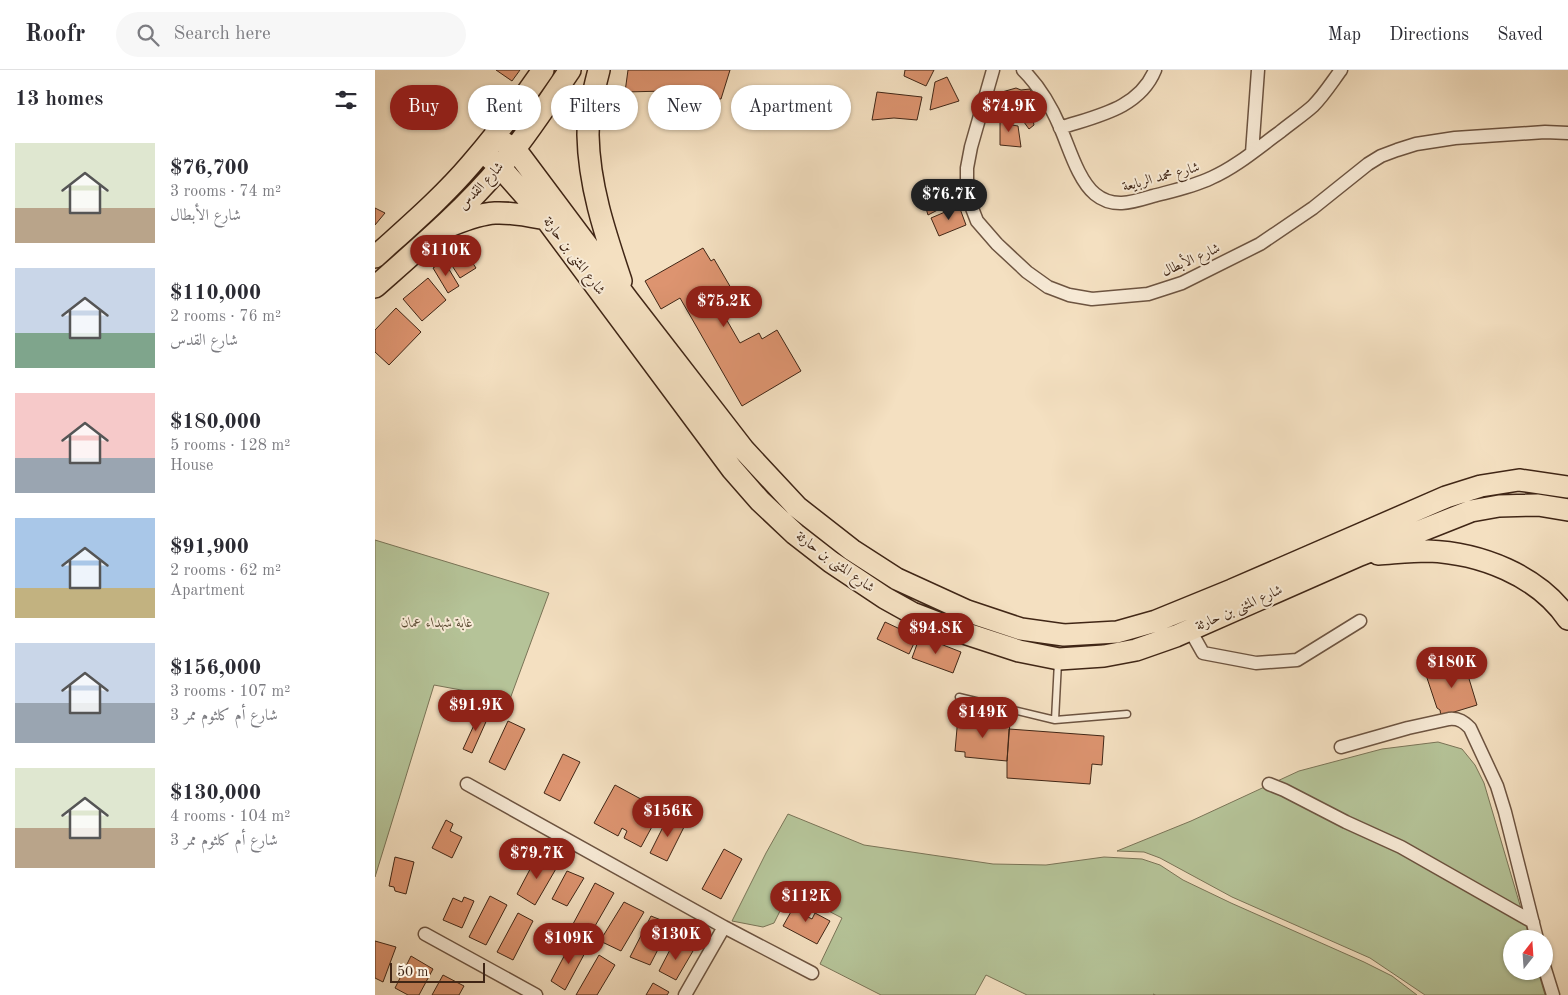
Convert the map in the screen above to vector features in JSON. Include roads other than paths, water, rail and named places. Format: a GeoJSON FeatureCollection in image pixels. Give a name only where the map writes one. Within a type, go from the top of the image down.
{"type":"FeatureCollection","features":[{"type":"Feature","properties":{"kind":"highway","name":"شارع القدس"},"geometry":{"type":"LineString","coordinates":[[375,257],[425,212],[471,165],[512,115],[543,70]]}},
{"type":"Feature","properties":{"kind":"highway","name":"شارع القدس"},"geometry":{"type":"LineString","coordinates":[[375,287],[439,230],[500,167],[515,149],[570,70]]}},
{"type":"Feature","properties":{"kind":"highway"},"geometry":{"type":"LineString","coordinates":[[599,70],[588,134],[591,172],[601,220],[628,300]]}},
{"type":"Feature","properties":{"kind":"highway","name":"شارع المثنى بن حارثة"},"geometry":{"type":"LineString","coordinates":[[488,144],[515,149],[744,450],[797,507],[852,550],[897,579],[967,611],[1021,628],[1064,635],[1117,632],[1155,621],[1232,590],[1446,497],[1481,486],[1519,480],[1568,487]]}},
{"type":"Feature","properties":{"kind":"highway","name":"شارع المثنى بن حارثة"},"geometry":{"type":"LineString","coordinates":[[488,144],[500,167],[547,219],[732,469],[760,501],[795,534],[831,562],[885,598],[912,613],[964,633],[1019,651],[1059,659],[1104,656],[1136,650],[1190,630],[1360,555],[1471,511],[1499,506],[1538,505],[1568,510]]}},
{"type":"Feature","properties":{"kind":"highway"},"geometry":{"type":"LineString","coordinates":[[439,230],[468,219],[494,213],[509,213],[547,219]]}},
{"type":"Feature","properties":{"kind":"highway"},"geometry":{"type":"LineString","coordinates":[[1360,555],[1428,551],[1459,555],[1489,563],[1515,573],[1539,588],[1562,610],[1568,619]]}},
{"type":"Feature","properties":{"kind":"street","name":"شارع الأبطال"},"geometry":{"type":"LineString","coordinates":[[993,70],[971,146],[967,168],[967,186],[970,203],[977,221],[997,244],[1027,272],[1048,287],[1069,295],[1092,299],[1148,294],[1182,283],[1260,244],[1313,208],[1368,164],[1381,156],[1397,150],[1416,144],[1455,138],[1545,132],[1568,133]]}},
{"type":"Feature","properties":{"kind":"street","name":"شارع محمد الربايعة"},"geometry":{"type":"LineString","coordinates":[[1023,70],[1048,101],[1085,182],[1094,194],[1115,204],[1130,203],[1211,178],[1252,153],[1312,106],[1341,70]]}},
{"type":"Feature","properties":{"kind":"street"},"geometry":{"type":"LineString","coordinates":[[1060,128],[1122,107],[1144,89],[1155,70]]}},
{"type":"Feature","properties":{"kind":"street"},"geometry":{"type":"LineString","coordinates":[[1252,153],[1258,70]]}},
{"type":"Feature","properties":{"kind":"street"},"geometry":{"type":"LineString","coordinates":[[1190,630],[1203,653],[1256,663],[1297,660],[1360,621]]}},
{"type":"Feature","properties":{"kind":"street"},"geometry":{"type":"LineString","coordinates":[[1341,746],[1449,719],[1456,718],[1467,724],[1497,786],[1535,930]]}},
{"type":"Feature","properties":{"kind":"street"},"geometry":{"type":"LineString","coordinates":[[467,784],[724,927],[812,973]]}},
{"type":"Feature","properties":{"kind":"street"},"geometry":{"type":"LineString","coordinates":[[1269,784],[1401,847],[1533,922]]}},
{"type":"Feature","properties":{"kind":"street"},"geometry":{"type":"LineString","coordinates":[[685,995],[724,927]]}},
{"type":"Feature","properties":{"kind":"street"},"geometry":{"type":"LineString","coordinates":[[425,934],[536,995]]}},
{"type":"Feature","properties":{"kind":"street"},"geometry":{"type":"LineString","coordinates":[[1548,980],[1553,995]]}},
{"type":"Feature","properties":{"kind":"lane"},"geometry":{"type":"LineString","coordinates":[[1055,720],[1059,659]]}},
{"type":"Feature","properties":{"kind":"lane"},"geometry":{"type":"LineString","coordinates":[[959,697],[1055,720],[1127,714]]}},
{"type":"Feature","properties":{"kind":"park label","name":"غابة شهداء عمان"},"geometry":{"type":"Point","coordinates":[437,623]}}]}
